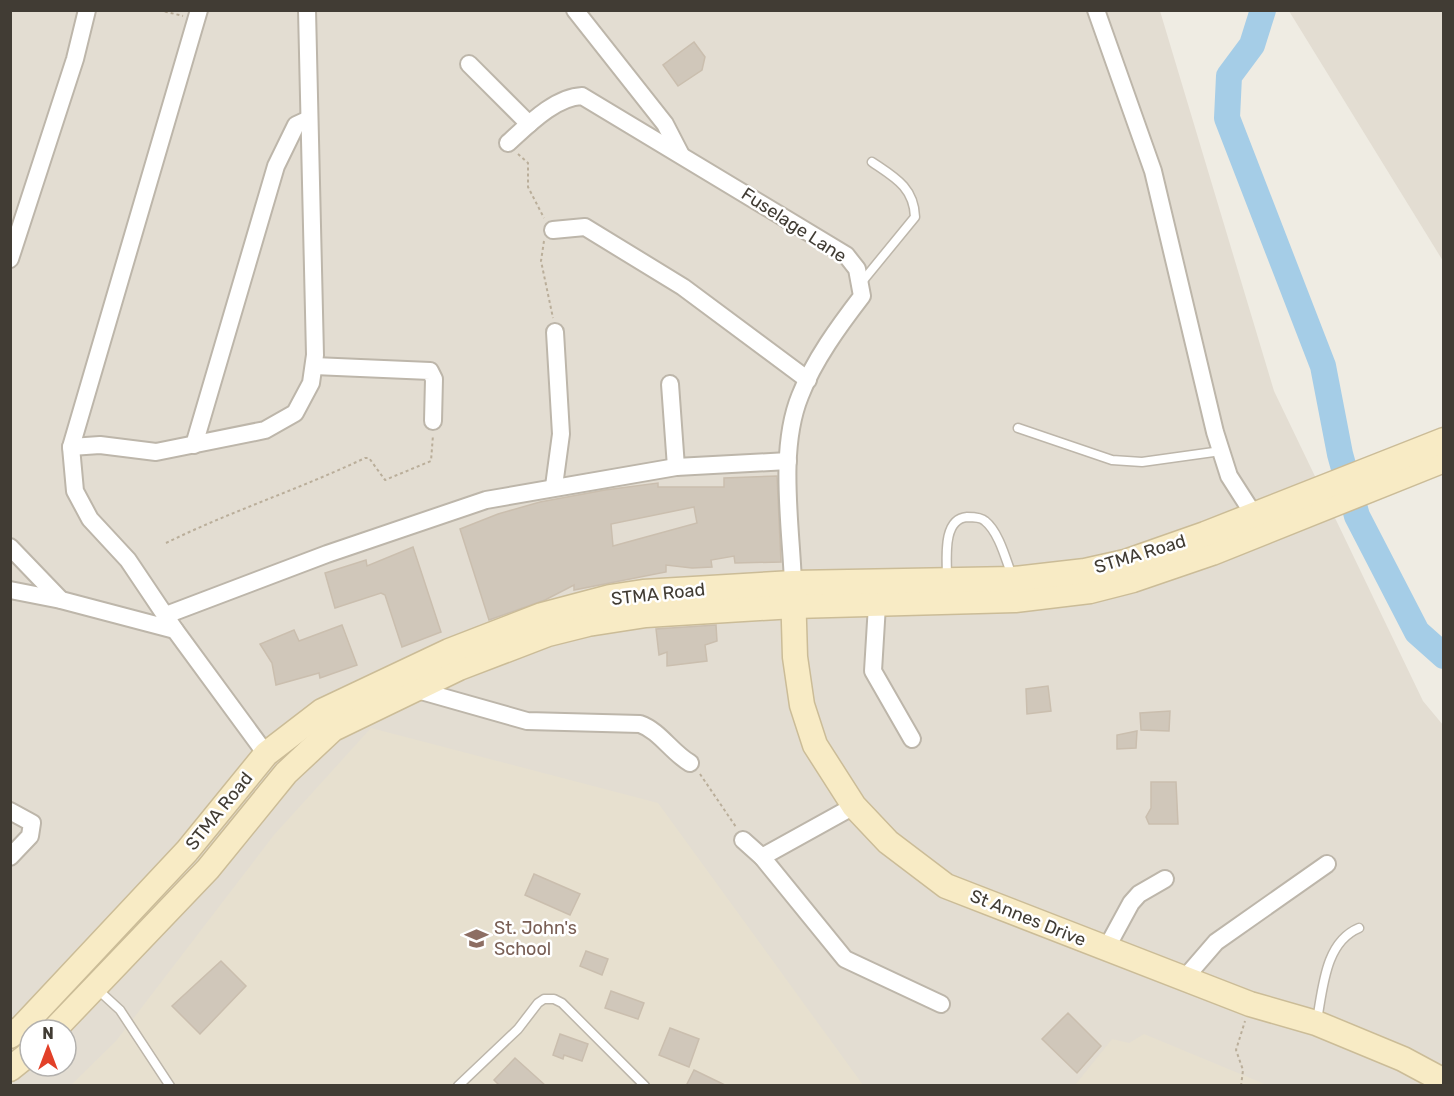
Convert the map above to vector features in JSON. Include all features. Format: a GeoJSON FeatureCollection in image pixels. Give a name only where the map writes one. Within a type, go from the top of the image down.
{"type":"FeatureCollection","features":[{"type":"Feature","properties":{"kind":"main road","name":"STMA Road"},"geometry":{"type":"LineString","coordinates":[[10,1036],[22,1027],[120,926],[187,851],[266,754],[322,711],[368,687],[449,651],[542,615],[610,597],[643,592],[794,594],[877,605],[1015,600],[1090,591],[1186,563],[1334,495],[1443,440]]}},
{"type":"Feature","properties":{"kind":"main road","name":"STMA Road"},"geometry":{"type":"LineString","coordinates":[[1363,481],[1443,460]]}},
{"type":"Feature","properties":{"kind":"main road","name":"STMA Road"},"geometry":{"type":"LineString","coordinates":[[65,1018],[208,869],[286,773],[333,729],[459,668],[548,634],[588,624],[646,615],[794,594],[947,580],[1014,579],[1085,571],[1125,562],[1254,515],[1334,495]]}},
{"type":"Feature","properties":{"kind":"main road","name":"St Annes Drive"},"geometry":{"type":"LineString","coordinates":[[794,594],[795,657],[802,705],[815,745],[854,806],[888,842],[946,886],[1251,1004],[1316,1023],[1403,1059],[1443,1082]]}},
{"type":"Feature","properties":{"kind":"street"},"geometry":{"type":"LineString","coordinates":[[10,259],[75,59],[87,10]]}},
{"type":"Feature","properties":{"kind":"street"},"geometry":{"type":"LineString","coordinates":[[71,447],[100,445],[156,452],[265,430],[295,413],[311,383],[314,366],[307,10]]}},
{"type":"Feature","properties":{"kind":"street"},"geometry":{"type":"LineString","coordinates":[[575,10],[665,124],[681,154]]}},
{"type":"Feature","properties":{"kind":"street"},"geometry":{"type":"LineString","coordinates":[[1096,10],[1153,171],[1198,367],[1221,451],[1229,476],[1254,515]]}},
{"type":"Feature","properties":{"kind":"street"},"geometry":{"type":"LineString","coordinates":[[198,15],[71,447],[75,491],[90,519],[128,560],[175,630],[266,754]]}},
{"type":"Feature","properties":{"kind":"street"},"geometry":{"type":"LineString","coordinates":[[469,64],[529,124]]}},
{"type":"Feature","properties":{"kind":"street","name":"Fuselage Lane"},"geometry":{"type":"LineString","coordinates":[[508,143],[529,124],[569,96],[582,96],[846,255],[857,269],[861,282]]}},
{"type":"Feature","properties":{"kind":"street"},"geometry":{"type":"LineString","coordinates":[[194,445],[276,166],[296,125],[309,118]]}},
{"type":"Feature","properties":{"kind":"street"},"geometry":{"type":"LineString","coordinates":[[553,230],[569,226],[585,227],[593,231],[683,287],[808,380]]}},
{"type":"Feature","properties":{"kind":"street"},"geometry":{"type":"LineString","coordinates":[[794,594],[788,461],[791,429],[799,397],[808,380],[838,327],[862,296],[861,282]]}},
{"type":"Feature","properties":{"kind":"street"},"geometry":{"type":"LineString","coordinates":[[554,486],[561,434],[555,332]]}},
{"type":"Feature","properties":{"kind":"street"},"geometry":{"type":"LineString","coordinates":[[314,366],[430,371],[434,379],[433,421]]}},
{"type":"Feature","properties":{"kind":"street"},"geometry":{"type":"LineString","coordinates":[[670,384],[676,467]]}},
{"type":"Feature","properties":{"kind":"street"},"geometry":{"type":"LineString","coordinates":[[166,615],[423,519],[486,500],[554,486],[676,467],[788,461]]}},
{"type":"Feature","properties":{"kind":"street"},"geometry":{"type":"LineString","coordinates":[[10,547],[61,600]]}},
{"type":"Feature","properties":{"kind":"street"},"geometry":{"type":"LineString","coordinates":[[10,590],[61,600],[175,630]]}},
{"type":"Feature","properties":{"kind":"street"},"geometry":{"type":"LineString","coordinates":[[877,605],[873,671],[912,739]]}},
{"type":"Feature","properties":{"kind":"street"},"geometry":{"type":"LineString","coordinates":[[414,689],[527,721],[640,724],[650,727],[673,752],[690,763]]}},
{"type":"Feature","properties":{"kind":"street"},"geometry":{"type":"LineString","coordinates":[[762,857],[854,806]]}},
{"type":"Feature","properties":{"kind":"street"},"geometry":{"type":"LineString","coordinates":[[10,811],[32,823],[30,836],[10,857]]}},
{"type":"Feature","properties":{"kind":"street"},"geometry":{"type":"LineString","coordinates":[[743,840],[762,857],[845,959],[941,1004]]}},
{"type":"Feature","properties":{"kind":"street"},"geometry":{"type":"LineString","coordinates":[[1184,979],[1216,942],[1327,864]]}},
{"type":"Feature","properties":{"kind":"street"},"geometry":{"type":"LineString","coordinates":[[1106,949],[1131,903],[1139,894],[1165,879]]}},
{"type":"Feature","properties":{"kind":"lane"},"geometry":{"type":"LineString","coordinates":[[861,282],[915,217],[913,198],[897,179],[872,162]]}},
{"type":"Feature","properties":{"kind":"lane"},"geometry":{"type":"LineString","coordinates":[[1018,428],[1112,460],[1142,462],[1221,451]]}},
{"type":"Feature","properties":{"kind":"lane"},"geometry":{"type":"LineString","coordinates":[[947,580],[946,554],[951,525],[959,518],[972,517],[985,521],[995,536],[1014,579]]}},
{"type":"Feature","properties":{"kind":"lane"},"geometry":{"type":"LineString","coordinates":[[1316,1023],[1325,974],[1333,953],[1341,941],[1359,928]]}},
{"type":"Feature","properties":{"kind":"lane"},"geometry":{"type":"LineString","coordinates":[[94,986],[120,1010],[170,1086]]}},
{"type":"Feature","properties":{"kind":"lane"},"geometry":{"type":"LineString","coordinates":[[458,1086],[518,1029],[538,1003],[544,999],[554,999],[562,1003],[645,1086]]}},
{"type":"Feature","properties":{"kind":"path"},"geometry":{"type":"LineString","coordinates":[[159,10],[198,15]]}},
{"type":"Feature","properties":{"kind":"path"},"geometry":{"type":"LineString","coordinates":[[508,143],[528,163],[528,187],[541,214],[553,230],[544,242],[541,261],[555,332]]}},
{"type":"Feature","properties":{"kind":"path"},"geometry":{"type":"LineString","coordinates":[[166,543],[202,525],[321,479],[365,458],[369,458],[385,480],[431,461],[433,421]]}},
{"type":"Feature","properties":{"kind":"path"},"geometry":{"type":"LineString","coordinates":[[690,763],[743,840]]}},
{"type":"Feature","properties":{"kind":"path"},"geometry":{"type":"LineString","coordinates":[[1241,1086],[1243,1070],[1236,1050],[1251,1004]]}},
{"type":"Feature","properties":{"kind":"shaded area"},"geometry":{"type":"Polygon","coordinates":[[[10,11],[1160,11],[1274,391],[1423,701],[1443,725],[1443,1085],[11,1085],[10,11]]]}},
{"type":"Feature","properties":{"kind":"shaded area"},"geometry":{"type":"Polygon","coordinates":[[[1289,11],[1443,11],[1443,261],[1289,11]]]}},
{"type":"Feature","properties":{"kind":"shaded area","name":"St. John's School"},"geometry":{"type":"Polygon","coordinates":[[[371,728],[658,803],[863,1085],[70,1086],[116,1041],[274,835],[371,728]]]}},
{"type":"Feature","properties":{"kind":"shaded area"},"geometry":{"type":"Polygon","coordinates":[[[1144,1034],[1267,1085],[1075,1085],[1112,1039],[1129,1043],[1144,1034]]]}},
{"type":"Feature","properties":{"kind":"building"},"geometry":{"type":"Polygon","coordinates":[[[694,42],[705,57],[702,70],[678,86],[663,65],[694,42]]]}},
{"type":"Feature","properties":{"kind":"building"},"geometry":{"type":"Polygon","coordinates":[[[777,476],[781,562],[735,563],[734,556],[711,560],[712,567],[692,568],[666,565],[666,572],[574,590],[574,585],[545,600],[489,620],[460,529],[498,514],[540,502],[658,483],[658,487],[724,487],[724,478],[777,476]],[[694,507],[611,524],[613,546],[697,523],[694,507]]]}},
{"type":"Feature","properties":{"kind":"building"},"geometry":{"type":"Polygon","coordinates":[[[413,547],[441,632],[402,647],[385,595],[381,593],[335,608],[325,573],[366,560],[367,566],[413,547]]]}},
{"type":"Feature","properties":{"kind":"building"},"geometry":{"type":"Polygon","coordinates":[[[342,625],[357,665],[320,678],[319,673],[276,685],[272,663],[260,644],[294,630],[299,641],[342,625]]]}},
{"type":"Feature","properties":{"kind":"building"},"geometry":{"type":"Polygon","coordinates":[[[716,625],[717,641],[705,645],[707,661],[667,666],[667,652],[659,655],[656,629],[716,625]]]}},
{"type":"Feature","properties":{"kind":"building"},"geometry":{"type":"Polygon","coordinates":[[[1048,686],[1051,711],[1027,714],[1026,689],[1048,686]]]}},
{"type":"Feature","properties":{"kind":"building"},"geometry":{"type":"Polygon","coordinates":[[[1170,711],[1169,731],[1141,730],[1140,713],[1170,711]]]}},
{"type":"Feature","properties":{"kind":"building"},"geometry":{"type":"Polygon","coordinates":[[[1137,731],[1136,748],[1117,749],[1117,735],[1137,731]]]}},
{"type":"Feature","properties":{"kind":"building"},"geometry":{"type":"Polygon","coordinates":[[[1151,782],[1176,782],[1178,824],[1149,824],[1146,817],[1151,808],[1151,782]]]}},
{"type":"Feature","properties":{"kind":"building"},"geometry":{"type":"Polygon","coordinates":[[[534,874],[580,894],[570,915],[525,895],[534,874]]]}},
{"type":"Feature","properties":{"kind":"building"},"geometry":{"type":"Polygon","coordinates":[[[586,951],[608,959],[602,975],[580,966],[586,951]]]}},
{"type":"Feature","properties":{"kind":"building"},"geometry":{"type":"Polygon","coordinates":[[[221,961],[246,986],[200,1034],[172,1006],[221,961]]]}},
{"type":"Feature","properties":{"kind":"building"},"geometry":{"type":"Polygon","coordinates":[[[611,991],[644,1003],[638,1019],[605,1008],[611,991]]]}},
{"type":"Feature","properties":{"kind":"building"},"geometry":{"type":"Polygon","coordinates":[[[1068,1013],[1101,1046],[1077,1073],[1042,1039],[1068,1013]]]}},
{"type":"Feature","properties":{"kind":"building"},"geometry":{"type":"Polygon","coordinates":[[[670,1028],[699,1039],[689,1067],[659,1055],[670,1028]]]}},
{"type":"Feature","properties":{"kind":"building"},"geometry":{"type":"Polygon","coordinates":[[[560,1034],[588,1044],[582,1061],[564,1055],[563,1059],[553,1055],[560,1034]]]}},
{"type":"Feature","properties":{"kind":"building"},"geometry":{"type":"Polygon","coordinates":[[[515,1058],[546,1086],[500,1086],[494,1080],[515,1058]]]}},
{"type":"Feature","properties":{"kind":"building"},"geometry":{"type":"Polygon","coordinates":[[[694,1070],[727,1086],[686,1086],[694,1070]]]}},
{"type":"Feature","properties":{"kind":"waterway"},"geometry":{"type":"LineString","coordinates":[[1263,10],[1252,45],[1229,76],[1227,118],[1323,366],[1340,454],[1357,516],[1417,632],[1444,656]]}},
{"type":"Feature","properties":{"kind":"place","name":"St. John's School"},"geometry":{"type":"Point","coordinates":[476,938]}}]}
